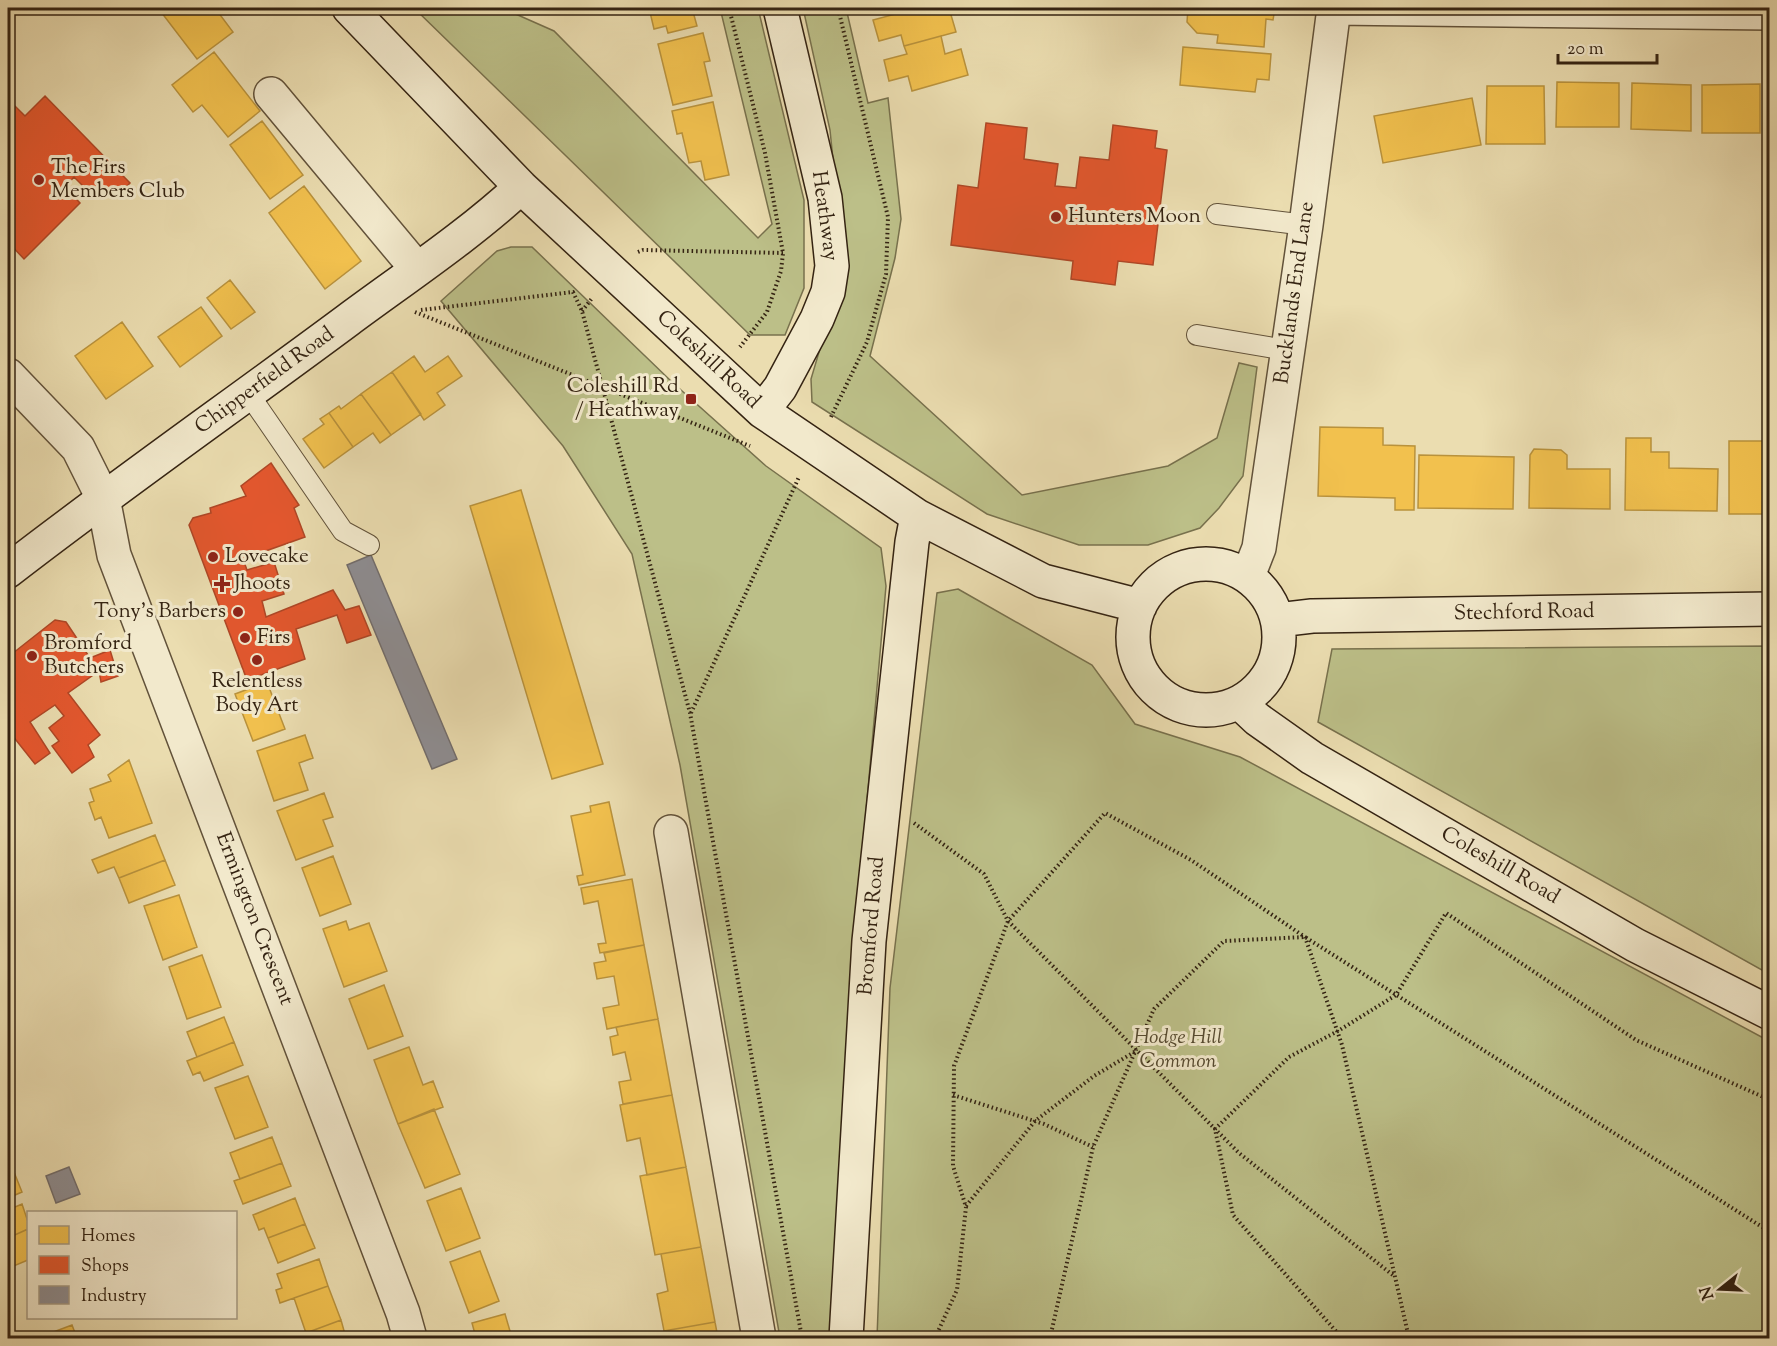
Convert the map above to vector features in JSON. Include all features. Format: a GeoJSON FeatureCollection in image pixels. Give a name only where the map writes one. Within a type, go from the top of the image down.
{"type":"FeatureCollection","features":[{"type":"Feature","properties":{"kind":"street","name":"Coleshill Road"},"geometry":{"type":"LineString","coordinates":[[349,8],[521,187],[762,411],[917,516],[1043,581],[1140,606]]}},
{"type":"Feature","properties":{"kind":"street","name":"Heathway"},"geometry":{"type":"LineString","coordinates":[[762,411],[780,388],[817,319],[828,292],[832,266],[825,198],[780,8]]}},
{"type":"Feature","properties":{"kind":"street"},"geometry":{"type":"LineString","coordinates":[[1333,8],[1770,13]]}},
{"type":"Feature","properties":{"kind":"street","name":"Bucklands End Lane"},"geometry":{"type":"LineString","coordinates":[[1248,576],[1259,548],[1306,225],[1333,8]]}},
{"type":"Feature","properties":{"kind":"street"},"geometry":{"type":"LineString","coordinates":[[271,93],[417,269]]}},
{"type":"Feature","properties":{"kind":"street","name":"Chipperfield Road"},"geometry":{"type":"LineString","coordinates":[[8,572],[103,498],[417,269],[506,202],[521,187]]}},
{"type":"Feature","properties":{"kind":"street","name":"Ermington Crescent"},"geometry":{"type":"LineString","coordinates":[[8,375],[78,448],[103,498],[114,555],[404,1313],[410,1338]]}},
{"type":"Feature","properties":{"kind":"street","name":"Bromford Road"},"geometry":{"type":"LineString","coordinates":[[846,1338],[869,941],[912,542],[917,516]]}},
{"type":"Feature","properties":{"kind":"street"},"geometry":{"type":"LineString","coordinates":[[1200,563],[1225,565],[1248,576],[1262,588],[1272,603],[1278,620],[1280,644],[1273,668],[1259,688],[1240,703],[1218,710],[1196,710],[1173,703],[1155,690],[1141,671],[1134,650],[1133,627],[1140,606],[1154,585],[1175,570],[1200,563]]}},
{"type":"Feature","properties":{"kind":"street","name":"Stechford Road"},"geometry":{"type":"LineString","coordinates":[[1278,620],[1311,616],[1770,609]]}},
{"type":"Feature","properties":{"kind":"street","name":"Coleshill Road"},"geometry":{"type":"LineString","coordinates":[[1240,703],[1312,758],[1635,945],[1770,1013]]}},
{"type":"Feature","properties":{"kind":"street"},"geometry":{"type":"LineString","coordinates":[[671,832],[759,1338]]}},
{"type":"Feature","properties":{"kind":"lane"},"geometry":{"type":"LineString","coordinates":[[1217,214],[1306,225]]}},
{"type":"Feature","properties":{"kind":"lane"},"geometry":{"type":"LineString","coordinates":[[1197,335],[1286,350]]}},
{"type":"Feature","properties":{"kind":"lane"},"geometry":{"type":"LineString","coordinates":[[248,393],[343,531],[369,545]]}},
{"type":"Feature","properties":{"kind":"path"},"geometry":{"type":"LineString","coordinates":[[729,8],[765,153],[783,253],[781,271],[767,312],[735,352]]}},
{"type":"Feature","properties":{"kind":"path"},"geometry":{"type":"LineString","coordinates":[[754,447],[413,311],[573,292],[582,311],[632,255],[643,250],[783,253]]}},
{"type":"Feature","properties":{"kind":"path"},"geometry":{"type":"LineString","coordinates":[[690,713],[798,478],[789,472]]}},
{"type":"Feature","properties":{"kind":"path"},"geometry":{"type":"LineString","coordinates":[[884,802],[984,874],[1008,921],[1239,1153],[1395,1276]]}},
{"type":"Feature","properties":{"kind":"path"},"geometry":{"type":"LineString","coordinates":[[935,1338],[957,1290],[966,1207],[953,1166],[954,1066],[1008,921],[1105,813],[1191,860],[1305,937],[1770,1232]]}},
{"type":"Feature","properties":{"kind":"path"},"geometry":{"type":"LineString","coordinates":[[1215,1129],[1289,1057],[1338,1031],[1396,995],[1446,913],[1636,1041],[1770,1100]]}},
{"type":"Feature","properties":{"kind":"path"},"geometry":{"type":"LineString","coordinates":[[1305,937],[1338,1031],[1409,1338]]}},
{"type":"Feature","properties":{"kind":"path"},"geometry":{"type":"LineString","coordinates":[[1050,1338],[1093,1147],[1155,1009],[1224,941],[1305,937]]}},
{"type":"Feature","properties":{"kind":"path"},"geometry":{"type":"LineString","coordinates":[[966,1207],[1035,1121],[1094,1076],[1136,1051]]}},
{"type":"Feature","properties":{"kind":"path"},"geometry":{"type":"LineString","coordinates":[[953,1095],[1035,1121],[1093,1147]]}},
{"type":"Feature","properties":{"kind":"path"},"geometry":{"type":"LineString","coordinates":[[1215,1129],[1233,1215],[1342,1338]]}},
{"type":"Feature","properties":{"kind":"green space"},"geometry":{"type":"Polygon","coordinates":[[[414,8],[502,8],[554,31],[758,238],[772,224],[720,8],[758,8],[804,200],[804,288],[785,335],[750,335],[414,8]]]}},
{"type":"Feature","properties":{"kind":"green space"},"geometry":{"type":"Polygon","coordinates":[[[803,8],[846,8],[868,103],[888,98],[901,219],[895,258],[870,356],[1022,495],[1168,466],[1217,438],[1239,363],[1257,367],[1243,476],[1219,508],[1200,528],[1148,545],[1079,545],[987,514],[812,402],[811,379],[844,268],[830,130],[803,8]]]}},
{"type":"Feature","properties":{"kind":"green space"},"geometry":{"type":"Polygon","coordinates":[[[511,247],[532,247],[672,382],[766,466],[881,548],[886,586],[851,981],[833,1338],[780,1338],[680,765],[632,554],[563,446],[441,301],[497,251],[511,247]]]}},
{"type":"Feature","properties":{"kind":"green space","name":"Hodge Hill Common"},"geometry":{"type":"Polygon","coordinates":[[[958,589],[1092,665],[1135,724],[1240,757],[1769,1041],[1769,1338],[877,1338],[890,988],[937,593],[958,589]]]}},
{"type":"Feature","properties":{"kind":"green space"},"geometry":{"type":"Polygon","coordinates":[[[1769,646],[1769,974],[1318,722],[1332,649],[1769,646]]]}},
{"type":"Feature","properties":{"kind":"building: Homes"},"geometry":{"type":"Polygon","coordinates":[[[158,8],[215,8],[233,32],[197,59],[158,8]]]}},
{"type":"Feature","properties":{"kind":"building: Homes"},"geometry":{"type":"Polygon","coordinates":[[[649,8],[692,8],[697,26],[668,33],[666,26],[654,29],[649,8]]]}},
{"type":"Feature","properties":{"kind":"building: Homes"},"geometry":{"type":"Polygon","coordinates":[[[902,8],[949,8],[956,32],[904,46],[901,35],[879,41],[873,20],[903,12],[902,8]]]}},
{"type":"Feature","properties":{"kind":"building: Homes"},"geometry":{"type":"Polygon","coordinates":[[[1188,8],[1275,8],[1273,20],[1266,19],[1264,47],[1217,43],[1218,35],[1197,33],[1187,22],[1188,8]]]}},
{"type":"Feature","properties":{"kind":"building: Homes"},"geometry":{"type":"Polygon","coordinates":[[[703,33],[710,61],[704,62],[712,96],[673,105],[658,44],[703,33]]]}},
{"type":"Feature","properties":{"kind":"building: Homes"},"geometry":{"type":"Polygon","coordinates":[[[941,36],[945,54],[961,49],[968,75],[912,91],[908,76],[889,81],[884,60],[907,54],[904,46],[941,36]]]}},
{"type":"Feature","properties":{"kind":"building: Homes"},"geometry":{"type":"Polygon","coordinates":[[[1183,47],[1271,54],[1269,80],[1257,79],[1255,92],[1180,85],[1183,47]]]}},
{"type":"Feature","properties":{"kind":"building: Homes"},"geometry":{"type":"Polygon","coordinates":[[[214,52],[260,111],[228,137],[202,105],[193,112],[172,85],[214,52]]]}},
{"type":"Feature","properties":{"kind":"building: Homes"},"geometry":{"type":"Polygon","coordinates":[[[1557,82],[1619,83],[1619,127],[1556,127],[1557,82]]]}},
{"type":"Feature","properties":{"kind":"building: Homes"},"geometry":{"type":"Polygon","coordinates":[[[1632,83],[1691,85],[1691,131],[1631,129],[1632,83]]]}},
{"type":"Feature","properties":{"kind":"building: Homes"},"geometry":{"type":"Polygon","coordinates":[[[1760,84],[1760,133],[1702,133],[1702,85],[1760,84]]]}},
{"type":"Feature","properties":{"kind":"building: Homes"},"geometry":{"type":"Polygon","coordinates":[[[1487,86],[1544,86],[1545,144],[1486,144],[1487,86]]]}},
{"type":"Feature","properties":{"kind":"building: Homes"},"geometry":{"type":"Polygon","coordinates":[[[1472,98],[1481,145],[1383,163],[1374,116],[1472,98]]]}},
{"type":"Feature","properties":{"kind":"building: Homes"},"geometry":{"type":"Polygon","coordinates":[[[713,102],[729,175],[705,180],[701,161],[689,163],[682,133],[677,134],[672,111],[713,102]]]}},
{"type":"Feature","properties":{"kind":"building: Homes"},"geometry":{"type":"Polygon","coordinates":[[[262,121],[303,175],[270,199],[230,145],[262,121]]]}},
{"type":"Feature","properties":{"kind":"building: Homes"},"geometry":{"type":"Polygon","coordinates":[[[304,186],[361,261],[325,289],[269,213],[304,186]]]}},
{"type":"Feature","properties":{"kind":"building: Homes"},"geometry":{"type":"Polygon","coordinates":[[[230,280],[255,312],[231,329],[207,298],[230,280]]]}},
{"type":"Feature","properties":{"kind":"building: Homes"},"geometry":{"type":"Polygon","coordinates":[[[201,307],[222,336],[180,367],[158,337],[201,307]]]}},
{"type":"Feature","properties":{"kind":"building: Homes"},"geometry":{"type":"Polygon","coordinates":[[[122,322],[153,366],[106,399],[75,356],[122,322]]]}},
{"type":"Feature","properties":{"kind":"building: Homes"},"geometry":{"type":"Polygon","coordinates":[[[414,356],[425,372],[448,356],[462,376],[437,393],[445,405],[424,420],[392,372],[414,356]]]}},
{"type":"Feature","properties":{"kind":"building: Homes"},"geometry":{"type":"Polygon","coordinates":[[[392,372],[421,414],[391,435],[361,394],[392,372]]]}},
{"type":"Feature","properties":{"kind":"building: Homes"},"geometry":{"type":"Polygon","coordinates":[[[361,394],[391,435],[380,443],[373,433],[353,447],[329,413],[339,406],[341,409],[361,394]]]}},
{"type":"Feature","properties":{"kind":"building: Homes"},"geometry":{"type":"Polygon","coordinates":[[[329,413],[353,447],[324,468],[303,439],[324,424],[320,419],[329,413]]]}},
{"type":"Feature","properties":{"kind":"building: Homes"},"geometry":{"type":"Polygon","coordinates":[[[1320,427],[1383,428],[1383,445],[1415,446],[1414,510],[1395,510],[1395,498],[1318,496],[1320,427]]]}},
{"type":"Feature","properties":{"kind":"building: Homes"},"geometry":{"type":"Polygon","coordinates":[[[1626,438],[1651,438],[1651,452],[1669,452],[1669,468],[1718,469],[1717,511],[1625,510],[1626,438]]]}},
{"type":"Feature","properties":{"kind":"building: Homes"},"geometry":{"type":"Polygon","coordinates":[[[1729,441],[1767,441],[1766,471],[1770,471],[1770,514],[1729,514],[1729,441]]]}},
{"type":"Feature","properties":{"kind":"building: Homes"},"geometry":{"type":"Polygon","coordinates":[[[1534,449],[1561,450],[1567,455],[1567,469],[1610,469],[1610,509],[1529,508],[1530,455],[1534,449]]]}},
{"type":"Feature","properties":{"kind":"building: Homes"},"geometry":{"type":"Polygon","coordinates":[[[1419,455],[1514,457],[1513,509],[1418,508],[1419,455]]]}},
{"type":"Feature","properties":{"kind":"building: Homes"},"geometry":{"type":"Polygon","coordinates":[[[521,490],[603,764],[552,779],[470,506],[521,490]]]}},
{"type":"Feature","properties":{"kind":"building: Homes"},"geometry":{"type":"Polygon","coordinates":[[[267,682],[285,729],[253,741],[235,694],[267,682]]]}},
{"type":"Feature","properties":{"kind":"building: Homes"},"geometry":{"type":"Polygon","coordinates":[[[305,735],[313,758],[299,763],[308,790],[274,801],[257,751],[305,735]]]}},
{"type":"Feature","properties":{"kind":"building: Homes"},"geometry":{"type":"Polygon","coordinates":[[[129,760],[152,823],[109,838],[101,817],[95,820],[89,803],[94,801],[90,789],[111,781],[108,775],[129,760]]]}},
{"type":"Feature","properties":{"kind":"building: Homes"},"geometry":{"type":"Polygon","coordinates":[[[324,793],[333,817],[323,820],[333,846],[296,860],[277,811],[324,793]]]}},
{"type":"Feature","properties":{"kind":"building: Homes"},"geometry":{"type":"Polygon","coordinates":[[[609,802],[625,875],[579,885],[577,876],[583,875],[571,816],[591,812],[590,806],[609,802]]]}},
{"type":"Feature","properties":{"kind":"building: Homes"},"geometry":{"type":"Polygon","coordinates":[[[155,835],[165,860],[119,878],[114,867],[98,873],[92,860],[155,835]]]}},
{"type":"Feature","properties":{"kind":"building: Homes"},"geometry":{"type":"Polygon","coordinates":[[[333,856],[351,904],[320,916],[302,868],[333,856]]]}},
{"type":"Feature","properties":{"kind":"building: Homes"},"geometry":{"type":"Polygon","coordinates":[[[165,860],[175,885],[129,903],[119,878],[165,860]]]}},
{"type":"Feature","properties":{"kind":"building: Homes"},"geometry":{"type":"Polygon","coordinates":[[[632,879],[644,945],[600,953],[598,944],[606,943],[598,901],[584,904],[581,888],[632,879]]]}},
{"type":"Feature","properties":{"kind":"building: Homes"},"geometry":{"type":"Polygon","coordinates":[[[179,895],[197,947],[163,960],[144,906],[179,895]]]}},
{"type":"Feature","properties":{"kind":"building: Homes"},"geometry":{"type":"Polygon","coordinates":[[[346,921],[349,930],[369,923],[387,971],[344,987],[323,929],[346,921]]]}},
{"type":"Feature","properties":{"kind":"building: Homes"},"geometry":{"type":"Polygon","coordinates":[[[644,945],[658,1019],[607,1029],[603,1008],[619,1005],[614,976],[597,979],[594,963],[606,961],[604,953],[644,945]]]}},
{"type":"Feature","properties":{"kind":"building: Homes"},"geometry":{"type":"Polygon","coordinates":[[[202,955],[221,1007],[187,1019],[169,967],[202,955]]]}},
{"type":"Feature","properties":{"kind":"building: Homes"},"geometry":{"type":"Polygon","coordinates":[[[384,985],[403,1036],[368,1049],[349,999],[384,985]]]}},
{"type":"Feature","properties":{"kind":"building: Homes"},"geometry":{"type":"Polygon","coordinates":[[[224,1017],[234,1042],[197,1057],[187,1032],[224,1017]]]}},
{"type":"Feature","properties":{"kind":"building: Homes"},"geometry":{"type":"Polygon","coordinates":[[[658,1019],[672,1095],[623,1104],[619,1082],[631,1080],[625,1052],[613,1055],[610,1037],[618,1035],[616,1027],[658,1019]]]}},
{"type":"Feature","properties":{"kind":"building: Homes"},"geometry":{"type":"Polygon","coordinates":[[[234,1042],[243,1065],[204,1081],[200,1072],[193,1075],[187,1061],[234,1042]]]}},
{"type":"Feature","properties":{"kind":"building: Homes"},"geometry":{"type":"Polygon","coordinates":[[[409,1047],[423,1085],[433,1081],[443,1107],[398,1124],[374,1060],[409,1047]]]}},
{"type":"Feature","properties":{"kind":"building: Homes"},"geometry":{"type":"Polygon","coordinates":[[[248,1076],[268,1127],[235,1139],[215,1088],[248,1076]]]}},
{"type":"Feature","properties":{"kind":"building: Homes"},"geometry":{"type":"Polygon","coordinates":[[[672,1095],[686,1167],[647,1175],[640,1138],[627,1141],[620,1105],[672,1095]]]}},
{"type":"Feature","properties":{"kind":"building: Homes"},"geometry":{"type":"Polygon","coordinates":[[[434,1109],[460,1174],[425,1188],[398,1124],[434,1109]]]}},
{"type":"Feature","properties":{"kind":"building: Homes"},"geometry":{"type":"Polygon","coordinates":[[[272,1137],[282,1163],[240,1179],[230,1153],[272,1137]]]}},
{"type":"Feature","properties":{"kind":"building: Homes"},"geometry":{"type":"Polygon","coordinates":[[[282,1163],[291,1186],[243,1204],[234,1181],[282,1163]]]}},
{"type":"Feature","properties":{"kind":"building: Homes"},"geometry":{"type":"Polygon","coordinates":[[[12,1167],[22,1192],[8,1198],[8,1169],[12,1167]]]}},
{"type":"Feature","properties":{"kind":"building: Homes"},"geometry":{"type":"Polygon","coordinates":[[[686,1167],[701,1247],[655,1255],[640,1176],[686,1167]]]}},
{"type":"Feature","properties":{"kind":"building: Homes"},"geometry":{"type":"Polygon","coordinates":[[[461,1188],[480,1238],[446,1251],[427,1201],[461,1188]]]}},
{"type":"Feature","properties":{"kind":"building: Homes"},"geometry":{"type":"Polygon","coordinates":[[[295,1198],[305,1224],[268,1238],[264,1228],[259,1230],[253,1215],[295,1198]]]}},
{"type":"Feature","properties":{"kind":"building: Homes"},"geometry":{"type":"Polygon","coordinates":[[[22,1204],[27,1219],[27,1229],[8,1238],[8,1210],[22,1204]]]}},
{"type":"Feature","properties":{"kind":"building: Homes"},"geometry":{"type":"Polygon","coordinates":[[[305,1224],[315,1248],[278,1263],[268,1238],[305,1224]]]}},
{"type":"Feature","properties":{"kind":"building: Homes"},"geometry":{"type":"Polygon","coordinates":[[[27,1229],[27,1260],[9,1268],[8,1238],[27,1229]]]}},
{"type":"Feature","properties":{"kind":"building: Homes"},"geometry":{"type":"Polygon","coordinates":[[[701,1247],[715,1322],[664,1331],[657,1294],[668,1291],[661,1254],[701,1247]]]}},
{"type":"Feature","properties":{"kind":"building: Homes"},"geometry":{"type":"Polygon","coordinates":[[[480,1251],[499,1301],[469,1313],[450,1262],[480,1251]]]}},
{"type":"Feature","properties":{"kind":"building: Homes"},"geometry":{"type":"Polygon","coordinates":[[[319,1259],[328,1286],[280,1303],[276,1290],[282,1288],[277,1274],[319,1259]]]}},
{"type":"Feature","properties":{"kind":"building: Homes"},"geometry":{"type":"Polygon","coordinates":[[[328,1286],[341,1320],[306,1333],[294,1298],[328,1286]]]}},
{"type":"Feature","properties":{"kind":"building: Homes"},"geometry":{"type":"Polygon","coordinates":[[[505,1314],[512,1338],[476,1338],[472,1323],[505,1314]]]}},
{"type":"Feature","properties":{"kind":"building: Homes"},"geometry":{"type":"Polygon","coordinates":[[[341,1320],[346,1338],[308,1338],[306,1333],[341,1320]]]}},
{"type":"Feature","properties":{"kind":"building: Homes"},"geometry":{"type":"Polygon","coordinates":[[[715,1322],[718,1338],[666,1338],[664,1331],[715,1322]]]}},
{"type":"Feature","properties":{"kind":"building: Homes"},"geometry":{"type":"Polygon","coordinates":[[[72,1325],[77,1338],[40,1338],[40,1337],[72,1325]]]}},
{"type":"Feature","properties":{"kind":"building: Shops","name":"The Firs Members Club"},"geometry":{"type":"Polygon","coordinates":[[[45,96],[130,183],[114,199],[104,189],[95,198],[74,177],[65,187],[80,203],[24,259],[8,242],[8,110],[13,104],[25,116],[45,96]]]}},
{"type":"Feature","properties":{"kind":"building: Shops","name":"Hunters Moon"},"geometry":{"type":"Polygon","coordinates":[[[986,123],[1027,128],[1024,159],[1058,164],[1055,186],[1076,188],[1080,157],[1109,160],[1113,125],[1157,131],[1155,148],[1167,150],[1153,265],[1118,261],[1115,285],[1071,279],[1073,261],[951,245],[958,185],[978,188],[986,123]]]}},
{"type":"Feature","properties":{"kind":"building: Shops"},"geometry":{"type":"Polygon","coordinates":[[[271,463],[299,505],[294,508],[305,537],[243,559],[247,570],[274,562],[284,594],[262,601],[266,617],[333,590],[345,610],[359,606],[371,635],[347,643],[337,615],[296,629],[305,659],[247,680],[189,525],[193,518],[211,513],[210,508],[246,496],[241,486],[271,463]]]}},
{"type":"Feature","properties":{"kind":"building: Shops"},"geometry":{"type":"Polygon","coordinates":[[[55,620],[66,622],[90,658],[110,650],[118,676],[101,682],[99,671],[68,693],[100,735],[88,745],[94,757],[72,773],[52,746],[59,741],[49,728],[64,716],[55,705],[30,722],[50,753],[35,764],[12,735],[8,738],[8,657],[55,620]]]}},
{"type":"Feature","properties":{"kind":"building: Industry"},"geometry":{"type":"Polygon","coordinates":[[[371,555],[457,759],[432,769],[347,565],[371,555]]]}},
{"type":"Feature","properties":{"kind":"building: Industry"},"geometry":{"type":"Polygon","coordinates":[[[69,1167],[80,1194],[56,1203],[46,1176],[69,1167]]]}},
{"type":"Feature","properties":{"kind":"place","name":"The Firs Members Club"},"geometry":{"type":"Point","coordinates":[39,180]}},
{"type":"Feature","properties":{"kind":"place","name":"Hunters Moon"},"geometry":{"type":"Point","coordinates":[1056,217]}},
{"type":"Feature","properties":{"kind":"place","name":"Coleshill Rd / Heathway"},"geometry":{"type":"Point","coordinates":[691,399]}},
{"type":"Feature","properties":{"kind":"place","name":"Lovecake"},"geometry":{"type":"Point","coordinates":[213,557]}},
{"type":"Feature","properties":{"kind":"place","name":"Jhoots"},"geometry":{"type":"Point","coordinates":[222,584]}},
{"type":"Feature","properties":{"kind":"place","name":"Tony's Barbers"},"geometry":{"type":"Point","coordinates":[238,612]}},
{"type":"Feature","properties":{"kind":"place","name":"Firs"},"geometry":{"type":"Point","coordinates":[245,638]}},
{"type":"Feature","properties":{"kind":"place","name":"Bromford Butchers"},"geometry":{"type":"Point","coordinates":[32,656]}},
{"type":"Feature","properties":{"kind":"place","name":"Relentless Body Art"},"geometry":{"type":"Point","coordinates":[257,660]}}]}
